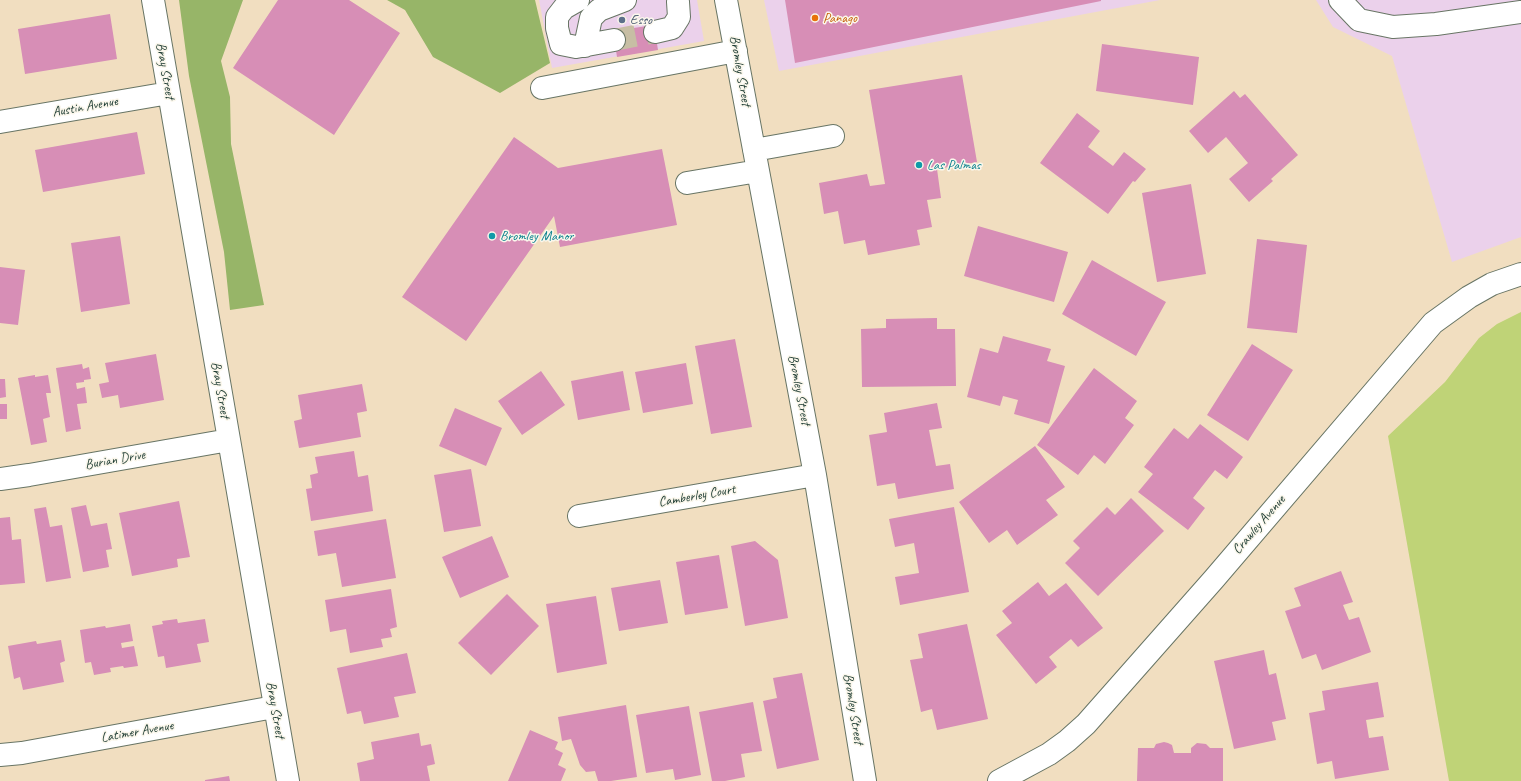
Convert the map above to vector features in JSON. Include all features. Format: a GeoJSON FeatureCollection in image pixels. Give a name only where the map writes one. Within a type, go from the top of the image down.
{"type":"FeatureCollection","features":[{"type":"Feature","properties":{"kind":"street","name":"Bray Street"},"geometry":{"type":"LineString","coordinates":[[152,0],[288,781]]}},
{"type":"Feature","properties":{"kind":"street"},"geometry":{"type":"LineString","coordinates":[[578,0],[564,8],[557,17],[557,28],[561,44],[576,47],[614,40]]}},
{"type":"Feature","properties":{"kind":"street"},"geometry":{"type":"LineString","coordinates":[[585,46],[591,18],[599,10],[625,0]]}},
{"type":"Feature","properties":{"kind":"street","name":"Bromley Street"},"geometry":{"type":"LineString","coordinates":[[726,0],[815,475],[865,781]]}},
{"type":"Feature","properties":{"kind":"street"},"geometry":{"type":"LineString","coordinates":[[1340,0],[1359,20],[1393,27],[1436,24],[1521,12]]}},
{"type":"Feature","properties":{"kind":"street"},"geometry":{"type":"LineString","coordinates":[[655,32],[672,28],[679,17],[684,1]]}},
{"type":"Feature","properties":{"kind":"street"},"geometry":{"type":"LineString","coordinates":[[542,88],[736,51]]}},
{"type":"Feature","properties":{"kind":"street","name":"Austin Avenue"},"geometry":{"type":"LineString","coordinates":[[0,122],[169,93]]}},
{"type":"Feature","properties":{"kind":"street"},"geometry":{"type":"LineString","coordinates":[[687,183],[833,136]]}},
{"type":"Feature","properties":{"kind":"street","name":"Crawley Avenue"},"geometry":{"type":"LineString","coordinates":[[999,781],[1049,754],[1067,741],[1086,724],[1433,323],[1469,297],[1492,284],[1521,274]]}},
{"type":"Feature","properties":{"kind":"street","name":"Burian Drive"},"geometry":{"type":"LineString","coordinates":[[0,479],[37,474],[229,440]]}},
{"type":"Feature","properties":{"kind":"street","name":"Camberley Court"},"geometry":{"type":"LineString","coordinates":[[579,516],[815,475]]}},
{"type":"Feature","properties":{"kind":"street","name":"Latimer Avenue"},"geometry":{"type":"LineString","coordinates":[[0,755],[30,751],[274,707]]}},
{"type":"Feature","properties":{"kind":"shaded area","name":"Esso"},"geometry":{"type":"Polygon","coordinates":[[[539,0],[697,0],[704,41],[552,68],[539,0]]]}},
{"type":"Feature","properties":{"kind":"shaded area"},"geometry":{"type":"Polygon","coordinates":[[[764,0],[1160,0],[779,71],[764,0]]]}},
{"type":"Feature","properties":{"kind":"shaded area"},"geometry":{"type":"Polygon","coordinates":[[[1316,0],[1521,0],[1521,237],[1452,262],[1392,56],[1333,27],[1316,0]]]}},
{"type":"Feature","properties":{"kind":"green space"},"geometry":{"type":"Polygon","coordinates":[[[179,0],[243,0],[221,61],[230,97],[231,144],[264,305],[230,310],[224,252],[189,76],[179,0]]]}},
{"type":"Feature","properties":{"kind":"green space"},"geometry":{"type":"Polygon","coordinates":[[[387,0],[535,0],[550,63],[500,93],[433,57],[405,10],[387,0]]]}},
{"type":"Feature","properties":{"kind":"green space"},"geometry":{"type":"Polygon","coordinates":[[[1521,312],[1521,781],[1449,781],[1388,436],[1445,382],[1479,338],[1497,324],[1521,312]]]}},
{"type":"Feature","properties":{"kind":"building"},"geometry":{"type":"Polygon","coordinates":[[[278,0],[349,0],[400,33],[334,135],[233,68],[278,0]]]}},
{"type":"Feature","properties":{"kind":"building"},"geometry":{"type":"Polygon","coordinates":[[[785,0],[1101,0],[1101,1],[795,63],[785,0]]]}},
{"type":"Feature","properties":{"kind":"building"},"geometry":{"type":"Polygon","coordinates":[[[110,14],[117,59],[25,74],[18,29],[110,14]]]}},
{"type":"Feature","properties":{"kind":"building"},"geometry":{"type":"Polygon","coordinates":[[[654,25],[658,50],[617,57],[613,31],[654,25]]]}},
{"type":"Feature","properties":{"kind":"building"},"geometry":{"type":"Polygon","coordinates":[[[1102,44],[1199,57],[1193,105],[1096,91],[1102,44]]]}},
{"type":"Feature","properties":{"kind":"building","name":"Las Palmas"},"geometry":{"type":"Polygon","coordinates":[[[962,75],[977,162],[937,169],[941,198],[927,200],[932,227],[917,230],[920,245],[868,255],[865,240],[844,244],[838,211],[824,214],[819,183],[867,174],[870,186],[885,184],[869,90],[962,75]]]}},
{"type":"Feature","properties":{"kind":"building"},"geometry":{"type":"Polygon","coordinates":[[[1234,91],[1240,98],[1245,94],[1298,155],[1271,179],[1273,181],[1249,202],[1229,179],[1248,163],[1226,137],[1208,153],[1189,131],[1234,91]]]}},
{"type":"Feature","properties":{"kind":"building"},"geometry":{"type":"Polygon","coordinates":[[[1077,113],[1100,131],[1088,147],[1113,166],[1124,152],[1146,169],[1135,182],[1133,181],[1108,214],[1040,163],[1077,113]]]}},
{"type":"Feature","properties":{"kind":"building"},"geometry":{"type":"Polygon","coordinates":[[[137,132],[145,174],[43,192],[35,150],[137,132]]]}},
{"type":"Feature","properties":{"kind":"building","name":"Bromley Manor"},"geometry":{"type":"Polygon","coordinates":[[[514,137],[558,168],[662,149],[677,225],[560,247],[554,216],[466,341],[402,297],[514,137]]]}},
{"type":"Feature","properties":{"kind":"building"},"geometry":{"type":"Polygon","coordinates":[[[1191,184],[1206,274],[1157,282],[1142,193],[1191,184]]]}},
{"type":"Feature","properties":{"kind":"building"},"geometry":{"type":"Polygon","coordinates":[[[978,226],[1068,252],[1054,302],[964,276],[978,226]]]}},
{"type":"Feature","properties":{"kind":"building"},"geometry":{"type":"Polygon","coordinates":[[[120,236],[130,304],[81,312],[71,243],[120,236]]]}},
{"type":"Feature","properties":{"kind":"building"},"geometry":{"type":"Polygon","coordinates":[[[1257,239],[1307,245],[1297,333],[1247,328],[1257,239]]]}},
{"type":"Feature","properties":{"kind":"building"},"geometry":{"type":"Polygon","coordinates":[[[1092,260],[1166,302],[1136,356],[1062,314],[1092,260]]]}},
{"type":"Feature","properties":{"kind":"building"},"geometry":{"type":"Polygon","coordinates":[[[0,267],[25,270],[18,325],[0,323],[0,267]]]}},
{"type":"Feature","properties":{"kind":"building"},"geometry":{"type":"Polygon","coordinates":[[[937,318],[937,329],[955,329],[956,386],[862,387],[861,329],[886,328],[886,319],[937,318]]]}},
{"type":"Feature","properties":{"kind":"building"},"geometry":{"type":"Polygon","coordinates":[[[1003,336],[1051,349],[1047,361],[1065,366],[1049,424],[1014,414],[1018,400],[1003,396],[1000,406],[967,397],[980,348],[998,353],[1003,336]]]}},
{"type":"Feature","properties":{"kind":"building"},"geometry":{"type":"Polygon","coordinates":[[[735,339],[752,427],[711,434],[695,346],[735,339]]]}},
{"type":"Feature","properties":{"kind":"building"},"geometry":{"type":"Polygon","coordinates":[[[1252,344],[1293,370],[1248,441],[1207,415],[1252,344]]]}},
{"type":"Feature","properties":{"kind":"building"},"geometry":{"type":"Polygon","coordinates":[[[156,354],[164,400],[120,408],[118,395],[102,398],[99,384],[109,382],[105,363],[156,354]]]}},
{"type":"Feature","properties":{"kind":"building"},"geometry":{"type":"Polygon","coordinates":[[[686,363],[693,404],[643,413],[635,372],[686,363]]]}},
{"type":"Feature","properties":{"kind":"building"},"geometry":{"type":"Polygon","coordinates":[[[82,364],[83,369],[89,367],[91,379],[76,383],[77,389],[85,387],[87,403],[77,404],[81,429],[66,432],[56,368],[82,364]]]}},
{"type":"Feature","properties":{"kind":"building"},"geometry":{"type":"Polygon","coordinates":[[[1094,368],[1137,401],[1125,418],[1134,425],[1105,464],[1094,455],[1078,475],[1037,445],[1094,368]]]}},
{"type":"Feature","properties":{"kind":"building"},"geometry":{"type":"Polygon","coordinates":[[[541,371],[565,405],[522,435],[498,401],[541,371]]]}},
{"type":"Feature","properties":{"kind":"building"},"geometry":{"type":"Polygon","coordinates":[[[623,371],[630,410],[578,420],[571,381],[623,371]]]}},
{"type":"Feature","properties":{"kind":"building"},"geometry":{"type":"Polygon","coordinates":[[[35,375],[35,377],[48,375],[51,393],[46,393],[50,417],[43,419],[47,442],[31,445],[18,378],[35,375]]]}},
{"type":"Feature","properties":{"kind":"building"},"geometry":{"type":"Polygon","coordinates":[[[0,379],[5,379],[6,397],[0,398],[0,379]]]}},
{"type":"Feature","properties":{"kind":"building"},"geometry":{"type":"Polygon","coordinates":[[[362,384],[367,411],[357,413],[361,437],[299,448],[294,421],[302,419],[298,395],[362,384]]]}},
{"type":"Feature","properties":{"kind":"building"},"geometry":{"type":"Polygon","coordinates":[[[937,403],[942,428],[929,430],[936,466],[950,464],[954,489],[898,499],[895,483],[877,486],[869,435],[887,432],[884,413],[937,403]]]}},
{"type":"Feature","properties":{"kind":"building"},"geometry":{"type":"Polygon","coordinates":[[[0,404],[7,404],[7,419],[0,419],[0,404]]]}},
{"type":"Feature","properties":{"kind":"building"},"geometry":{"type":"Polygon","coordinates":[[[455,408],[502,428],[486,466],[439,446],[455,408]]]}},
{"type":"Feature","properties":{"kind":"building"},"geometry":{"type":"Polygon","coordinates":[[[1200,424],[1243,457],[1227,479],[1215,470],[1193,498],[1205,508],[1188,530],[1138,492],[1153,474],[1144,467],[1174,428],[1188,439],[1200,424]]]}},
{"type":"Feature","properties":{"kind":"building"},"geometry":{"type":"Polygon","coordinates":[[[1035,446],[1065,487],[1046,500],[1058,515],[1017,545],[1007,530],[989,543],[959,502],[1035,446]]]}},
{"type":"Feature","properties":{"kind":"building"},"geometry":{"type":"Polygon","coordinates":[[[354,451],[358,477],[368,475],[373,511],[311,521],[306,489],[312,488],[310,475],[318,473],[315,457],[354,451]]]}},
{"type":"Feature","properties":{"kind":"building"},"geometry":{"type":"Polygon","coordinates":[[[471,469],[481,526],[444,532],[434,475],[471,469]]]}},
{"type":"Feature","properties":{"kind":"building"},"geometry":{"type":"Polygon","coordinates":[[[1131,498],[1164,531],[1098,596],[1065,563],[1080,548],[1073,541],[1107,507],[1115,515],[1131,498]]]}},
{"type":"Feature","properties":{"kind":"building"},"geometry":{"type":"Polygon","coordinates":[[[179,501],[190,557],[177,559],[178,567],[132,576],[119,513],[179,501]]]}},
{"type":"Feature","properties":{"kind":"building"},"geometry":{"type":"Polygon","coordinates":[[[86,505],[91,526],[107,523],[112,549],[106,550],[109,567],[83,572],[71,508],[86,505]]]}},
{"type":"Feature","properties":{"kind":"building"},"geometry":{"type":"Polygon","coordinates":[[[46,507],[50,527],[62,525],[71,578],[46,582],[34,509],[46,507]]]}},
{"type":"Feature","properties":{"kind":"building"},"geometry":{"type":"Polygon","coordinates":[[[954,507],[969,592],[900,605],[895,577],[919,573],[914,543],[895,547],[889,519],[954,507]]]}},
{"type":"Feature","properties":{"kind":"building"},"geometry":{"type":"Polygon","coordinates":[[[10,517],[12,540],[21,539],[25,583],[0,585],[0,518],[10,517]]]}},
{"type":"Feature","properties":{"kind":"building"},"geometry":{"type":"Polygon","coordinates":[[[386,519],[396,578],[342,587],[336,553],[318,556],[314,531],[386,519]]]}},
{"type":"Feature","properties":{"kind":"building"},"geometry":{"type":"Polygon","coordinates":[[[492,536],[509,577],[460,598],[442,557],[492,536]]]}},
{"type":"Feature","properties":{"kind":"building"},"geometry":{"type":"Polygon","coordinates":[[[755,541],[778,560],[788,618],[745,626],[731,546],[755,541]]]}},
{"type":"Feature","properties":{"kind":"building"},"geometry":{"type":"Polygon","coordinates":[[[719,555],[728,608],[685,615],[676,562],[719,555]]]}},
{"type":"Feature","properties":{"kind":"building"},"geometry":{"type":"Polygon","coordinates":[[[1341,571],[1353,602],[1343,605],[1349,620],[1359,617],[1371,652],[1322,670],[1316,654],[1302,659],[1285,611],[1301,606],[1294,588],[1341,571]]]}},
{"type":"Feature","properties":{"kind":"building"},"geometry":{"type":"Polygon","coordinates":[[[660,580],[668,623],[619,631],[611,588],[660,580]]]}},
{"type":"Feature","properties":{"kind":"building"},"geometry":{"type":"Polygon","coordinates":[[[1038,582],[1049,596],[1066,583],[1103,628],[1078,647],[1071,639],[1049,657],[1057,667],[1036,684],[996,635],[1012,623],[1002,611],[1038,582]]]}},
{"type":"Feature","properties":{"kind":"building"},"geometry":{"type":"Polygon","coordinates":[[[391,589],[397,627],[390,629],[392,637],[381,639],[383,647],[350,653],[346,629],[330,632],[325,600],[391,589]]]}},
{"type":"Feature","properties":{"kind":"building"},"geometry":{"type":"Polygon","coordinates":[[[507,594],[539,626],[491,675],[458,643],[507,594]]]}},
{"type":"Feature","properties":{"kind":"building"},"geometry":{"type":"Polygon","coordinates":[[[596,596],[607,664],[557,673],[546,604],[596,596]]]}},
{"type":"Feature","properties":{"kind":"building"},"geometry":{"type":"Polygon","coordinates":[[[177,619],[178,623],[205,619],[209,642],[197,644],[201,662],[166,668],[164,656],[158,657],[152,626],[163,624],[162,621],[177,619]]]}},
{"type":"Feature","properties":{"kind":"building"},"geometry":{"type":"Polygon","coordinates":[[[130,624],[133,641],[121,643],[122,648],[134,646],[138,666],[110,668],[111,672],[94,675],[91,662],[85,663],[80,630],[130,624]]]}},
{"type":"Feature","properties":{"kind":"building"},"geometry":{"type":"Polygon","coordinates":[[[967,624],[988,719],[937,730],[932,709],[921,712],[910,660],[923,658],[918,634],[967,624]]]}},
{"type":"Feature","properties":{"kind":"building"},"geometry":{"type":"Polygon","coordinates":[[[61,640],[65,661],[60,663],[64,682],[23,690],[20,677],[14,679],[8,646],[36,641],[37,644],[61,640]]]}},
{"type":"Feature","properties":{"kind":"building"},"geometry":{"type":"Polygon","coordinates":[[[1264,650],[1269,675],[1276,673],[1286,719],[1272,722],[1276,740],[1234,749],[1214,661],[1264,650]]]}},
{"type":"Feature","properties":{"kind":"building"},"geometry":{"type":"Polygon","coordinates":[[[407,653],[416,693],[394,697],[399,717],[364,724],[361,711],[347,714],[337,668],[407,653]]]}},
{"type":"Feature","properties":{"kind":"building"},"geometry":{"type":"Polygon","coordinates":[[[802,673],[819,760],[777,769],[763,701],[777,698],[773,678],[802,673]]]}},
{"type":"Feature","properties":{"kind":"building"},"geometry":{"type":"Polygon","coordinates":[[[1378,682],[1384,717],[1366,720],[1369,738],[1383,736],[1389,770],[1335,779],[1332,761],[1317,764],[1309,713],[1325,710],[1322,691],[1378,682]]]}},
{"type":"Feature","properties":{"kind":"building"},"geometry":{"type":"Polygon","coordinates":[[[753,702],[762,751],[741,754],[745,777],[725,781],[712,781],[699,712],[753,702]]]}},
{"type":"Feature","properties":{"kind":"building"},"geometry":{"type":"Polygon","coordinates":[[[626,705],[637,777],[611,781],[598,781],[595,771],[586,772],[580,765],[571,739],[562,741],[558,717],[626,705]]]}},
{"type":"Feature","properties":{"kind":"building"},"geometry":{"type":"Polygon","coordinates":[[[689,706],[701,775],[675,780],[673,769],[646,773],[636,715],[689,706]]]}},
{"type":"Feature","properties":{"kind":"building"},"geometry":{"type":"Polygon","coordinates":[[[530,730],[558,742],[555,749],[563,753],[558,765],[566,769],[561,781],[508,781],[530,730]]]}},
{"type":"Feature","properties":{"kind":"building"},"geometry":{"type":"Polygon","coordinates":[[[419,733],[421,746],[431,744],[435,764],[427,766],[430,781],[360,781],[357,763],[374,759],[371,742],[419,733]]]}},
{"type":"Feature","properties":{"kind":"building"},"geometry":{"type":"Polygon","coordinates":[[[1164,742],[1172,745],[1174,753],[1191,753],[1191,748],[1197,743],[1206,744],[1210,748],[1223,748],[1223,781],[1137,781],[1138,748],[1154,748],[1156,744],[1164,742]]]}},
{"type":"Feature","properties":{"kind":"building"},"geometry":{"type":"Polygon","coordinates":[[[229,776],[230,781],[205,781],[205,780],[229,776]]]}},
{"type":"Feature","properties":{"kind":"tunnel"},"geometry":{"type":"LineString","coordinates":[[614,40],[655,32]]}},
{"type":"Feature","properties":{"kind":"place","name":"Panago"},"geometry":{"type":"Point","coordinates":[815,18]}},
{"type":"Feature","properties":{"kind":"place","name":"Esso"},"geometry":{"type":"Point","coordinates":[622,20]}},
{"type":"Feature","properties":{"kind":"place","name":"Las Palmas"},"geometry":{"type":"Point","coordinates":[919,165]}},
{"type":"Feature","properties":{"kind":"place","name":"Bromley Manor"},"geometry":{"type":"Point","coordinates":[492,236]}}]}
